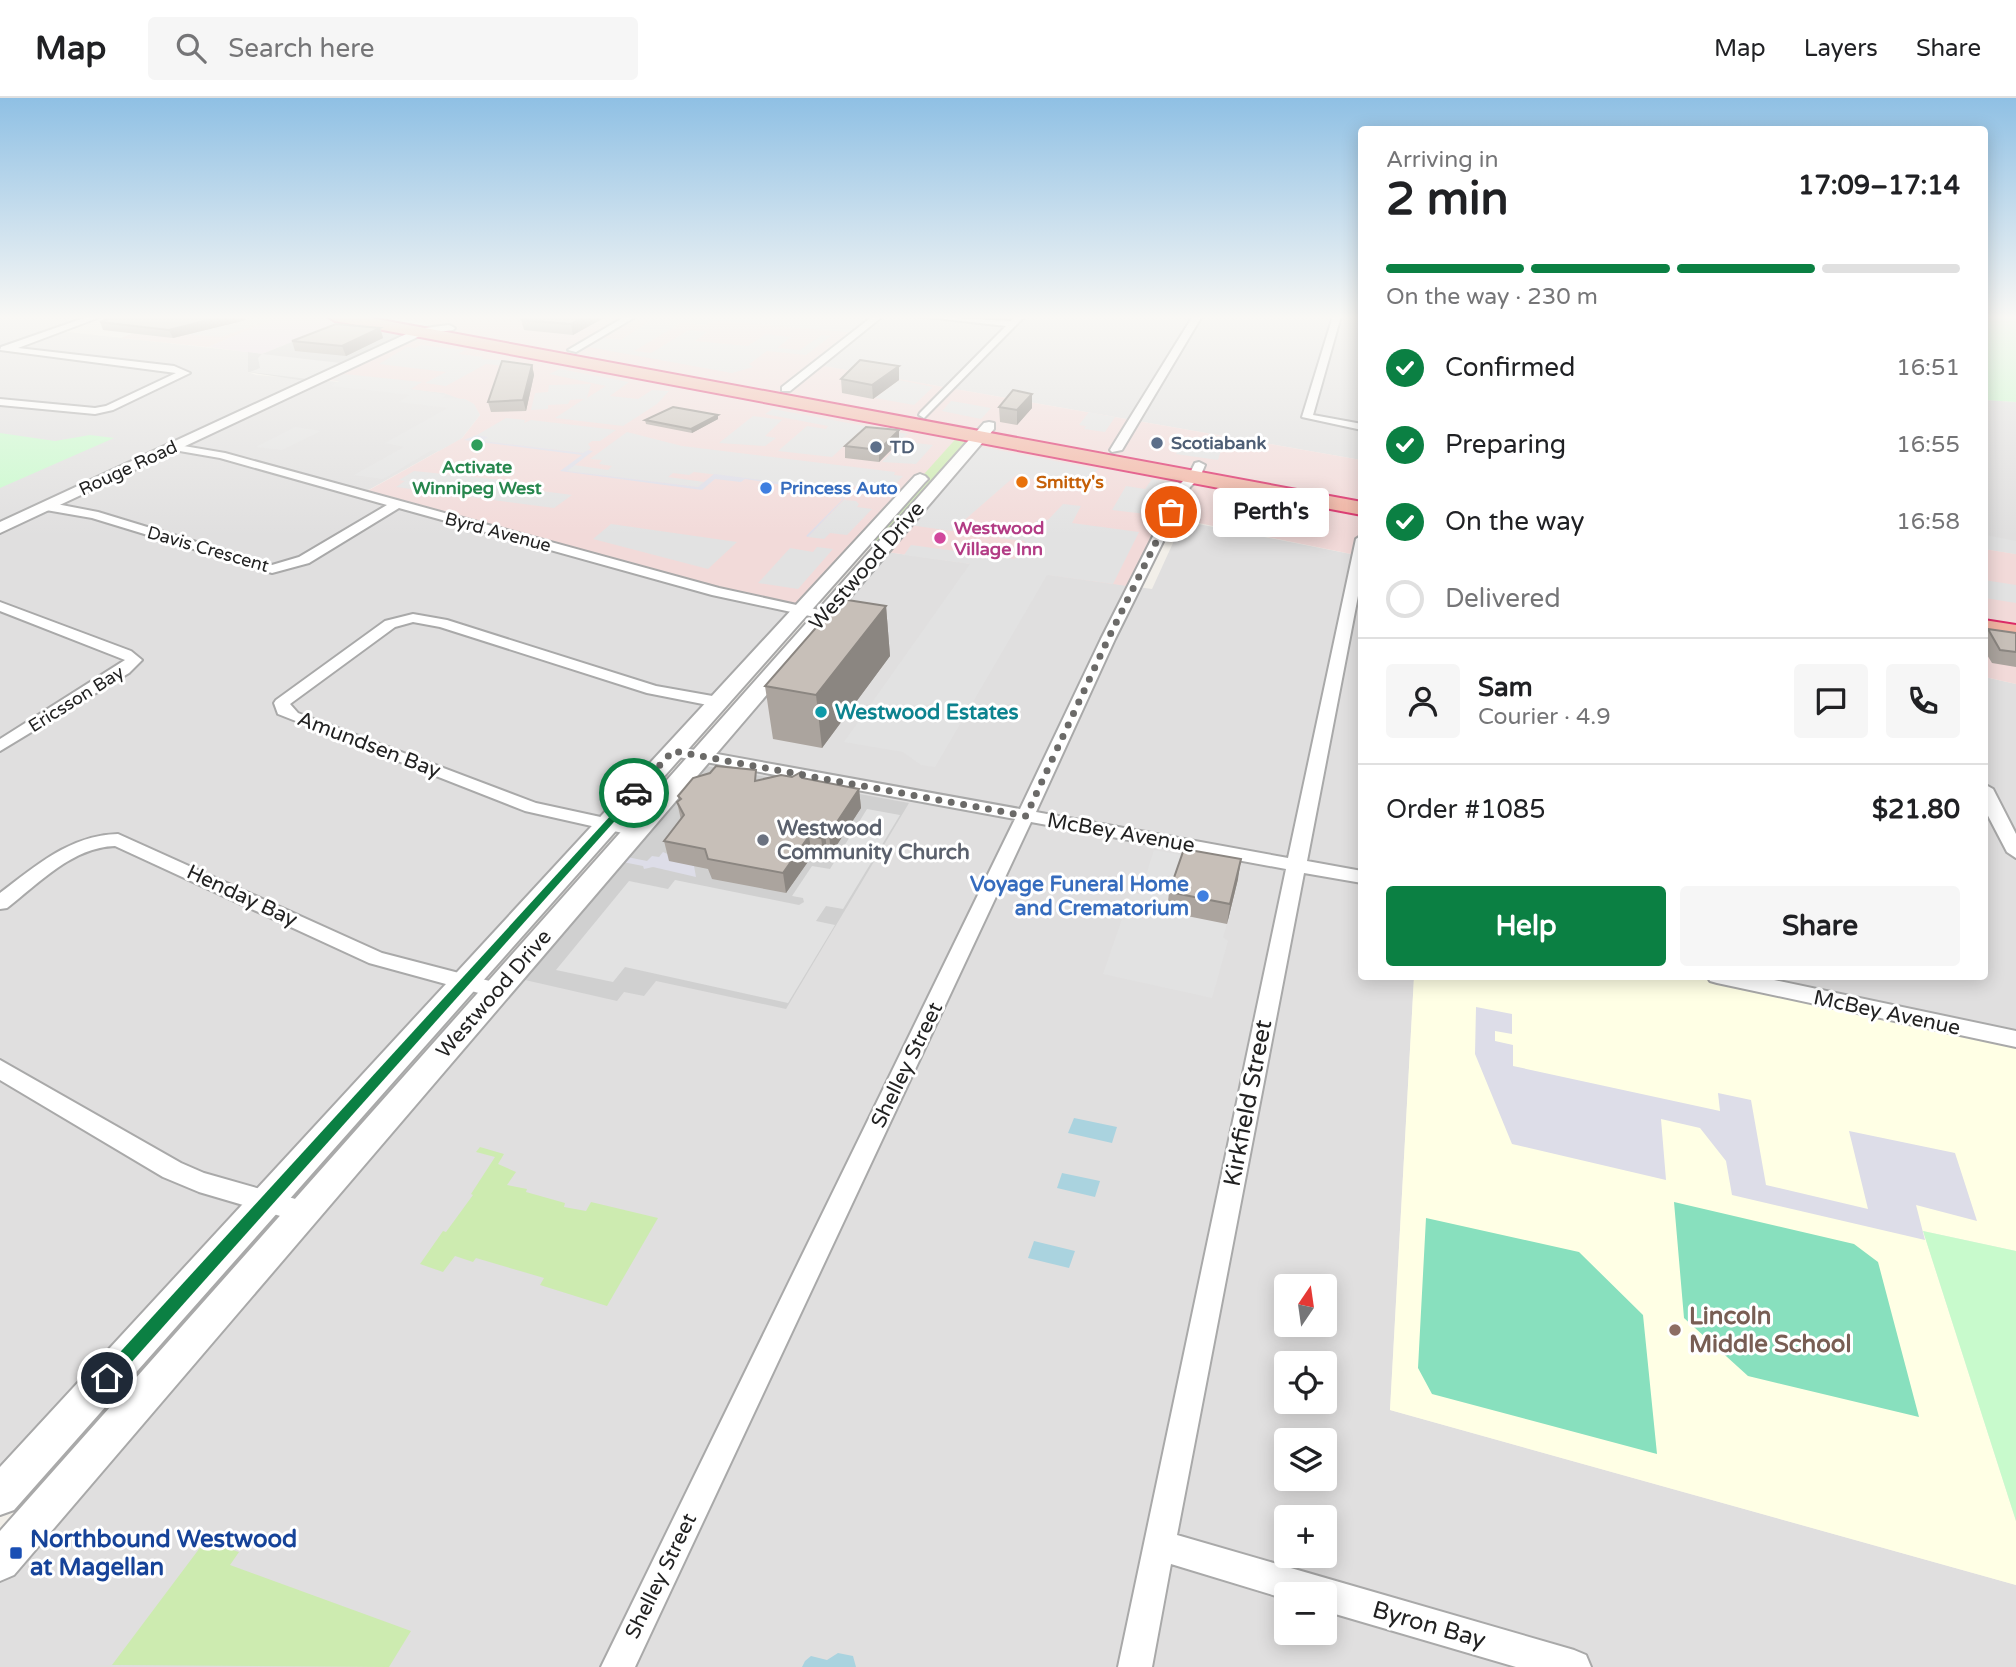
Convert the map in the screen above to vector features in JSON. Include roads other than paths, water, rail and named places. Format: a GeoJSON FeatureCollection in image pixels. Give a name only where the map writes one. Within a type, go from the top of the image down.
{"type":"FeatureCollection","features":[{"type":"Feature","properties":{"kind":"highway"},"geometry":{"type":"LineString","coordinates":[[760,389],[1196,471],[1358,493]]}},
{"type":"Feature","properties":{"kind":"highway"},"geometry":{"type":"LineString","coordinates":[[787,389],[924,415],[975,430],[1116,450],[1358,508]]}},
{"type":"Feature","properties":{"kind":"highway"},"geometry":{"type":"LineString","coordinates":[[1988,612],[2016,616]]}},
{"type":"Feature","properties":{"kind":"highway"},"geometry":{"type":"LineString","coordinates":[[1988,628],[2016,633]]}},
{"type":"Feature","properties":{"kind":"street"},"geometry":{"type":"LineString","coordinates":[[0,402],[95,411],[152,389]]}},
{"type":"Feature","properties":{"kind":"street","name":"Rouge Road"},"geometry":{"type":"LineString","coordinates":[[0,528],[300,389]]}},
{"type":"Feature","properties":{"kind":"street"},"geometry":{"type":"LineString","coordinates":[[924,415],[949,389]]}},
{"type":"Feature","properties":{"kind":"street"},"geometry":{"type":"LineString","coordinates":[[1116,450],[1153,389]]}},
{"type":"Feature","properties":{"kind":"street"},"geometry":{"type":"LineString","coordinates":[[1315,389],[1307,417],[1358,426]]}},
{"type":"Feature","properties":{"kind":"street","name":"Westwood Drive"},"geometry":{"type":"LineString","coordinates":[[0,1561],[701,756],[814,613],[975,430]]}},
{"type":"Feature","properties":{"kind":"street","name":"Byrd Avenue"},"geometry":{"type":"LineString","coordinates":[[172,447],[232,458],[734,597],[814,613]]}},
{"type":"Feature","properties":{"kind":"street","name":"Shelley Street"},"geometry":{"type":"LineString","coordinates":[[618,1667],[1159,534],[1185,485],[1196,471]]}},
{"type":"Feature","properties":{"kind":"street","name":"Davis Crescent"},"geometry":{"type":"LineString","coordinates":[[47,506],[94,515],[272,569],[300,562],[397,504]]}},
{"type":"Feature","properties":{"kind":"street","name":"Kirkfield Street"},"geometry":{"type":"LineString","coordinates":[[1135,1667],[1358,558]]}},
{"type":"Feature","properties":{"kind":"street","name":"Ericsson Bay"},"geometry":{"type":"LineString","coordinates":[[0,606],[126,654],[134,660],[124,670],[0,746]]}},
{"type":"Feature","properties":{"kind":"street","name":"Westwood Drive"},"geometry":{"type":"LineString","coordinates":[[0,1496],[718,702],[814,613]]}},
{"type":"Feature","properties":{"kind":"street","name":"Amundsen Bay"},"geometry":{"type":"LineString","coordinates":[[636,830],[531,807],[292,716],[284,711],[282,703],[384,628],[413,618],[442,624],[653,690],[718,702]]}},
{"type":"Feature","properties":{"kind":"street","name":"McBey Avenue"},"geometry":{"type":"LineString","coordinates":[[673,751],[1358,876]]}},
{"type":"Feature","properties":{"kind":"street"},"geometry":{"type":"LineString","coordinates":[[1988,797],[2016,852]]}},
{"type":"Feature","properties":{"kind":"street","name":"Henday Bay"},"geometry":{"type":"LineString","coordinates":[[0,903],[82,845],[104,839],[118,839],[376,958],[497,990]]}},
{"type":"Feature","properties":{"kind":"street","name":"McBey Avenue"},"geometry":{"type":"LineString","coordinates":[[1736,980],[2016,1039]]}},
{"type":"Feature","properties":{"kind":"street"},"geometry":{"type":"LineString","coordinates":[[0,1069],[172,1170],[199,1182],[303,1212]]}},
{"type":"Feature","properties":{"kind":"street","name":"Byron Bay"},"geometry":{"type":"LineString","coordinates":[[1159,1545],[1280,1582]]}},
{"type":"Feature","properties":{"kind":"street","name":"Byron Bay"},"geometry":{"type":"LineString","coordinates":[[1337,1599],[1574,1667]]}},
{"type":"Feature","properties":{"kind":"water"},"geometry":{"type":"Polygon","coordinates":[[[1074,1118],[1117,1127],[1112,1143],[1068,1133],[1074,1118]]]}},
{"type":"Feature","properties":{"kind":"water"},"geometry":{"type":"Polygon","coordinates":[[[1062,1173],[1100,1181],[1095,1197],[1057,1188],[1062,1173]]]}},
{"type":"Feature","properties":{"kind":"water"},"geometry":{"type":"Polygon","coordinates":[[[1034,1241],[1075,1251],[1069,1268],[1028,1258],[1034,1241]]]}},
{"type":"Feature","properties":{"kind":"water"},"geometry":{"type":"Polygon","coordinates":[[[838,1653],[853,1656],[856,1667],[802,1667],[811,1656],[827,1660],[838,1653]]]}},
{"type":"Feature","properties":{"kind":"place","name":"Scotiabank"},"geometry":{"type":"Point","coordinates":[1157,443]}},
{"type":"Feature","properties":{"kind":"place","name":"Activate Winnipeg West"},"geometry":{"type":"Point","coordinates":[477,445]}},
{"type":"Feature","properties":{"kind":"place","name":"TD"},"geometry":{"type":"Point","coordinates":[876,447]}},
{"type":"Feature","properties":{"kind":"place","name":"Smitty's"},"geometry":{"type":"Point","coordinates":[1022,482]}},
{"type":"Feature","properties":{"kind":"place","name":"Princess Auto"},"geometry":{"type":"Point","coordinates":[766,488]}},
{"type":"Feature","properties":{"kind":"place","name":"Perth's"},"geometry":{"type":"Point","coordinates":[1171,512]}},
{"type":"Feature","properties":{"kind":"place","name":"Westwood Village Inn"},"geometry":{"type":"Point","coordinates":[940,538]}},
{"type":"Feature","properties":{"kind":"place","name":"Westwood Estates"},"geometry":{"type":"Point","coordinates":[821,712]}},
{"type":"Feature","properties":{"kind":"place","name":"Westwood Community Church"},"geometry":{"type":"Point","coordinates":[763,840]}},
{"type":"Feature","properties":{"kind":"place","name":"Voyage Funeral Home and Crematorium"},"geometry":{"type":"Point","coordinates":[1203,896]}},
{"type":"Feature","properties":{"kind":"place","name":"Lincoln Middle School"},"geometry":{"type":"Point","coordinates":[1675,1330]}},
{"type":"Feature","properties":{"kind":"place","name":"Northbound Westwood at Magellan"},"geometry":{"type":"Point","coordinates":[16,1553]}}]}
